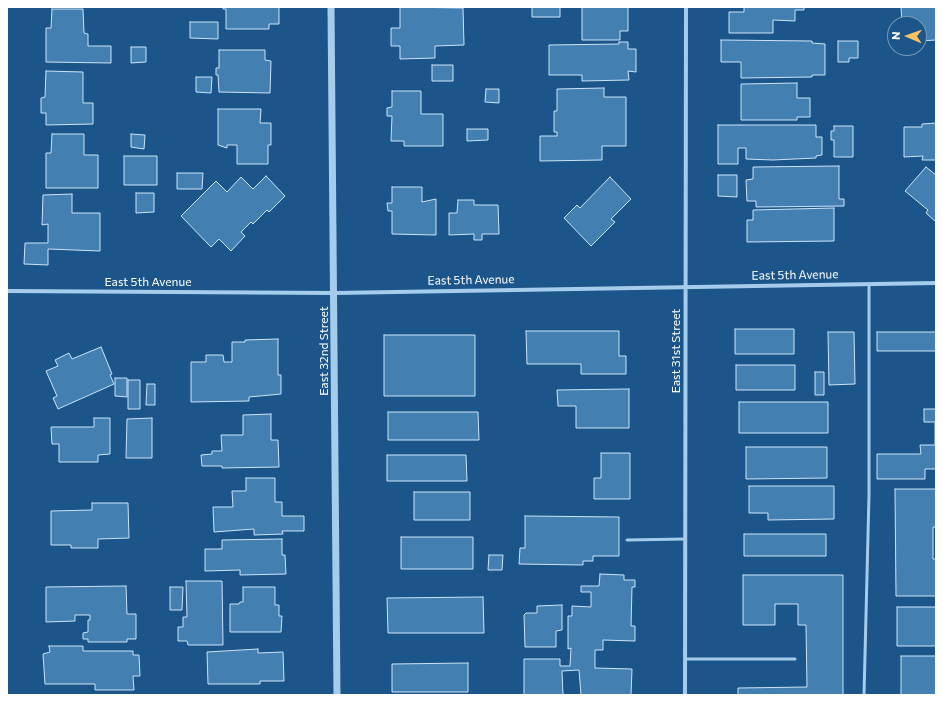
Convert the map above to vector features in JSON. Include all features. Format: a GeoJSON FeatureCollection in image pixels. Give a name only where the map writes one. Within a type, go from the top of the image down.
{"type":"FeatureCollection","features":[{"type":"Feature","properties":{"kind":"street","name":"East 32nd Street"},"geometry":{"type":"LineString","coordinates":[[331,7],[335,293],[337,695]]}},
{"type":"Feature","properties":{"kind":"street","name":"East 31st Street"},"geometry":{"type":"LineString","coordinates":[[685,695],[686,7]]}},
{"type":"Feature","properties":{"kind":"street","name":"East 5th Avenue"},"geometry":{"type":"LineString","coordinates":[[7,290],[335,293],[936,283]]}},
{"type":"Feature","properties":{"kind":"lane"},"geometry":{"type":"LineString","coordinates":[[864,695],[869,495],[869,284]]}},
{"type":"Feature","properties":{"kind":"lane"},"geometry":{"type":"LineString","coordinates":[[627,540],[685,539]]}},
{"type":"Feature","properties":{"kind":"lane"},"geometry":{"type":"LineString","coordinates":[[685,659],[795,659]]}},
{"type":"Feature","properties":{"kind":"building"},"geometry":{"type":"Polygon","coordinates":[[[223,7],[279,7],[279,24],[269,24],[269,29],[226,29],[226,9],[223,9],[223,7]]]}},
{"type":"Feature","properties":{"kind":"building"},"geometry":{"type":"Polygon","coordinates":[[[400,7],[463,8],[464,45],[435,46],[435,58],[400,59],[400,46],[391,46],[391,28],[400,28],[400,7]]]}},
{"type":"Feature","properties":{"kind":"building"},"geometry":{"type":"Polygon","coordinates":[[[532,7],[560,7],[560,17],[532,17],[532,7]]]}},
{"type":"Feature","properties":{"kind":"building"},"geometry":{"type":"Polygon","coordinates":[[[582,7],[628,7],[628,31],[620,31],[620,40],[582,40],[582,7]]]}},
{"type":"Feature","properties":{"kind":"building"},"geometry":{"type":"Polygon","coordinates":[[[744,7],[804,7],[804,10],[795,10],[795,21],[773,20],[773,33],[729,33],[729,12],[744,12],[744,7]]]}},
{"type":"Feature","properties":{"kind":"building"},"geometry":{"type":"Polygon","coordinates":[[[901,7],[936,7],[936,40],[927,41],[927,16],[902,16],[901,7]]]}},
{"type":"Feature","properties":{"kind":"building"},"geometry":{"type":"Polygon","coordinates":[[[52,9],[83,9],[84,33],[88,34],[88,46],[111,46],[111,63],[46,62],[46,28],[51,28],[52,9]]]}},
{"type":"Feature","properties":{"kind":"building"},"geometry":{"type":"Polygon","coordinates":[[[190,22],[218,22],[218,39],[190,38],[190,22]]]}},
{"type":"Feature","properties":{"kind":"building"},"geometry":{"type":"Polygon","coordinates":[[[721,40],[812,41],[812,43],[825,44],[825,75],[812,75],[812,77],[741,78],[741,62],[721,62],[721,40]]]}},
{"type":"Feature","properties":{"kind":"building"},"geometry":{"type":"Polygon","coordinates":[[[838,41],[858,41],[858,58],[849,58],[849,62],[838,62],[838,41]]]}},
{"type":"Feature","properties":{"kind":"building"},"geometry":{"type":"Polygon","coordinates":[[[619,42],[628,42],[628,49],[636,49],[636,72],[628,71],[629,80],[582,81],[582,75],[549,75],[549,45],[619,44],[619,42]]]}},
{"type":"Feature","properties":{"kind":"building"},"geometry":{"type":"Polygon","coordinates":[[[131,47],[146,47],[146,62],[131,63],[131,47]]]}},
{"type":"Feature","properties":{"kind":"building"},"geometry":{"type":"Polygon","coordinates":[[[219,50],[265,50],[265,60],[271,61],[270,93],[219,92],[216,68],[219,68],[219,50]]]}},
{"type":"Feature","properties":{"kind":"building"},"geometry":{"type":"Polygon","coordinates":[[[432,65],[453,65],[453,81],[432,81],[432,65]]]}},
{"type":"Feature","properties":{"kind":"building"},"geometry":{"type":"Polygon","coordinates":[[[46,71],[83,72],[83,103],[93,103],[93,124],[46,125],[46,113],[41,113],[41,98],[45,97],[46,71]]]}},
{"type":"Feature","properties":{"kind":"building"},"geometry":{"type":"Polygon","coordinates":[[[196,77],[212,77],[211,93],[196,92],[196,77]]]}},
{"type":"Feature","properties":{"kind":"building"},"geometry":{"type":"Polygon","coordinates":[[[797,83],[797,98],[810,98],[810,117],[797,117],[797,120],[741,120],[741,84],[797,83]]]}},
{"type":"Feature","properties":{"kind":"building"},"geometry":{"type":"Polygon","coordinates":[[[604,88],[604,97],[626,97],[626,146],[602,146],[602,160],[540,161],[540,136],[557,136],[557,132],[554,132],[554,111],[557,111],[557,89],[604,88]]]}},
{"type":"Feature","properties":{"kind":"building"},"geometry":{"type":"Polygon","coordinates":[[[486,89],[499,89],[499,103],[485,102],[486,89]]]}},
{"type":"Feature","properties":{"kind":"building"},"geometry":{"type":"Polygon","coordinates":[[[392,91],[421,91],[421,114],[443,114],[443,146],[404,146],[404,141],[391,141],[392,116],[387,116],[387,108],[392,107],[392,91]]]}},
{"type":"Feature","properties":{"kind":"building"},"geometry":{"type":"Polygon","coordinates":[[[218,109],[261,109],[260,123],[271,123],[271,145],[268,145],[268,164],[237,164],[237,145],[227,145],[227,148],[218,145],[218,109]]]}},
{"type":"Feature","properties":{"kind":"building"},"geometry":{"type":"Polygon","coordinates":[[[936,123],[936,160],[922,160],[923,156],[904,157],[904,127],[922,127],[922,124],[936,123]]]}},
{"type":"Feature","properties":{"kind":"building"},"geometry":{"type":"Polygon","coordinates":[[[718,125],[816,125],[816,137],[822,137],[822,155],[816,156],[816,158],[773,160],[746,159],[746,148],[738,148],[738,164],[718,164],[718,125]]]}},
{"type":"Feature","properties":{"kind":"building"},"geometry":{"type":"Polygon","coordinates":[[[834,126],[853,126],[853,157],[834,157],[834,140],[831,140],[831,131],[834,131],[834,126]]]}},
{"type":"Feature","properties":{"kind":"building"},"geometry":{"type":"Polygon","coordinates":[[[467,129],[488,129],[488,140],[467,141],[467,129]]]}},
{"type":"Feature","properties":{"kind":"building"},"geometry":{"type":"Polygon","coordinates":[[[52,134],[84,134],[84,155],[98,155],[98,188],[46,188],[46,153],[51,153],[52,134]]]}},
{"type":"Feature","properties":{"kind":"building"},"geometry":{"type":"Polygon","coordinates":[[[131,134],[145,135],[144,149],[131,147],[131,134]]]}},
{"type":"Feature","properties":{"kind":"building"},"geometry":{"type":"Polygon","coordinates":[[[124,156],[157,156],[157,185],[124,185],[124,156]]]}},
{"type":"Feature","properties":{"kind":"building"},"geometry":{"type":"Polygon","coordinates":[[[839,166],[839,199],[844,199],[844,206],[756,207],[756,201],[747,201],[746,180],[753,179],[753,167],[839,166]]]}},
{"type":"Feature","properties":{"kind":"building"},"geometry":{"type":"Polygon","coordinates":[[[926,167],[936,175],[936,222],[926,213],[928,210],[905,191],[926,167]]]}},
{"type":"Feature","properties":{"kind":"building"},"geometry":{"type":"Polygon","coordinates":[[[177,173],[203,173],[202,189],[177,189],[177,173]]]}},
{"type":"Feature","properties":{"kind":"building"},"geometry":{"type":"Polygon","coordinates":[[[718,175],[737,175],[737,197],[718,196],[718,175]]]}},
{"type":"Feature","properties":{"kind":"building"},"geometry":{"type":"Polygon","coordinates":[[[266,176],[285,196],[269,212],[267,210],[253,224],[251,222],[241,232],[245,236],[231,251],[219,239],[211,247],[181,216],[216,181],[227,192],[241,177],[253,189],[266,176]]]}},
{"type":"Feature","properties":{"kind":"building"},"geometry":{"type":"Polygon","coordinates":[[[610,177],[631,199],[611,219],[615,222],[591,246],[564,218],[577,205],[580,208],[610,177]]]}},
{"type":"Feature","properties":{"kind":"building"},"geometry":{"type":"Polygon","coordinates":[[[392,187],[422,187],[422,202],[436,199],[436,235],[392,234],[392,211],[388,211],[387,203],[392,203],[392,187]]]}},
{"type":"Feature","properties":{"kind":"building"},"geometry":{"type":"Polygon","coordinates":[[[136,193],[154,193],[154,212],[136,213],[136,193]]]}},
{"type":"Feature","properties":{"kind":"building"},"geometry":{"type":"Polygon","coordinates":[[[72,194],[72,213],[100,213],[100,251],[48,249],[48,265],[24,264],[25,243],[48,243],[48,224],[42,225],[43,195],[72,194]]]}},
{"type":"Feature","properties":{"kind":"building"},"geometry":{"type":"Polygon","coordinates":[[[458,200],[474,200],[474,205],[498,205],[499,234],[482,234],[482,240],[474,240],[474,234],[449,235],[449,213],[457,213],[458,200]]]}},
{"type":"Feature","properties":{"kind":"building"},"geometry":{"type":"Polygon","coordinates":[[[834,208],[834,241],[747,242],[747,220],[753,220],[753,210],[834,208]]]}},
{"type":"Feature","properties":{"kind":"building"},"geometry":{"type":"Polygon","coordinates":[[[735,329],[794,329],[794,354],[735,354],[735,329]]]}},
{"type":"Feature","properties":{"kind":"building"},"geometry":{"type":"Polygon","coordinates":[[[526,331],[619,331],[619,356],[626,356],[626,374],[581,374],[581,364],[527,364],[526,331]]]}},
{"type":"Feature","properties":{"kind":"building"},"geometry":{"type":"Polygon","coordinates":[[[828,332],[854,332],[855,384],[829,385],[828,332]]]}},
{"type":"Feature","properties":{"kind":"building"},"geometry":{"type":"Polygon","coordinates":[[[877,332],[936,332],[936,351],[877,351],[877,332]]]}},
{"type":"Feature","properties":{"kind":"building"},"geometry":{"type":"Polygon","coordinates":[[[384,335],[475,335],[475,396],[384,396],[384,335]]]}},
{"type":"Feature","properties":{"kind":"building"},"geometry":{"type":"Polygon","coordinates":[[[278,339],[278,375],[281,375],[281,394],[249,397],[249,401],[191,402],[191,362],[206,362],[206,355],[223,355],[224,362],[232,362],[232,342],[278,339]]]}},
{"type":"Feature","properties":{"kind":"building"},"geometry":{"type":"Polygon","coordinates":[[[101,347],[112,374],[110,375],[114,384],[58,409],[53,398],[57,396],[46,371],[58,366],[55,360],[69,353],[72,359],[101,347]]]}},
{"type":"Feature","properties":{"kind":"building"},"geometry":{"type":"Polygon","coordinates":[[[736,365],[795,365],[795,390],[736,390],[736,365]]]}},
{"type":"Feature","properties":{"kind":"building"},"geometry":{"type":"Polygon","coordinates":[[[815,372],[824,372],[824,395],[815,395],[815,372]]]}},
{"type":"Feature","properties":{"kind":"building"},"geometry":{"type":"Polygon","coordinates":[[[115,378],[127,378],[127,397],[115,396],[115,378]]]}},
{"type":"Feature","properties":{"kind":"building"},"geometry":{"type":"Polygon","coordinates":[[[128,380],[140,380],[140,409],[128,409],[128,380]]]}},
{"type":"Feature","properties":{"kind":"building"},"geometry":{"type":"Polygon","coordinates":[[[147,384],[155,384],[155,405],[146,405],[147,384]]]}},
{"type":"Feature","properties":{"kind":"building"},"geometry":{"type":"Polygon","coordinates":[[[629,389],[629,428],[576,428],[576,406],[558,406],[557,390],[629,389]]]}},
{"type":"Feature","properties":{"kind":"building"},"geometry":{"type":"Polygon","coordinates":[[[739,402],[828,402],[828,433],[739,433],[739,402]]]}},
{"type":"Feature","properties":{"kind":"building"},"geometry":{"type":"Polygon","coordinates":[[[924,409],[936,409],[936,469],[925,469],[925,479],[877,479],[877,454],[921,454],[920,445],[935,445],[935,422],[924,422],[924,409]]]}},
{"type":"Feature","properties":{"kind":"building"},"geometry":{"type":"Polygon","coordinates":[[[388,412],[478,412],[479,440],[388,440],[388,412]]]}},
{"type":"Feature","properties":{"kind":"building"},"geometry":{"type":"Polygon","coordinates":[[[271,414],[271,440],[278,440],[279,467],[222,468],[222,466],[202,466],[201,455],[212,454],[212,451],[222,451],[221,435],[243,435],[243,415],[271,414]]]}},
{"type":"Feature","properties":{"kind":"building"},"geometry":{"type":"Polygon","coordinates":[[[94,418],[110,418],[110,454],[98,455],[98,462],[59,462],[59,444],[52,444],[51,427],[94,427],[94,418]]]}},
{"type":"Feature","properties":{"kind":"building"},"geometry":{"type":"Polygon","coordinates":[[[152,418],[152,458],[126,458],[127,419],[152,418]]]}},
{"type":"Feature","properties":{"kind":"building"},"geometry":{"type":"Polygon","coordinates":[[[746,447],[827,447],[827,478],[746,479],[746,447]]]}},
{"type":"Feature","properties":{"kind":"building"},"geometry":{"type":"Polygon","coordinates":[[[601,453],[630,453],[630,499],[594,499],[594,478],[601,478],[601,453]]]}},
{"type":"Feature","properties":{"kind":"building"},"geometry":{"type":"Polygon","coordinates":[[[387,455],[466,455],[467,481],[387,481],[387,455]]]}},
{"type":"Feature","properties":{"kind":"building"},"geometry":{"type":"Polygon","coordinates":[[[246,478],[275,478],[275,502],[282,502],[282,516],[304,516],[304,531],[282,531],[283,534],[254,535],[254,529],[214,532],[213,507],[233,507],[232,491],[246,491],[246,478]]]}},
{"type":"Feature","properties":{"kind":"building"},"geometry":{"type":"Polygon","coordinates":[[[749,486],[834,486],[834,519],[768,520],[768,513],[749,513],[749,486]]]}},
{"type":"Feature","properties":{"kind":"building"},"geometry":{"type":"Polygon","coordinates":[[[895,489],[936,489],[936,527],[933,527],[933,559],[936,559],[936,596],[896,596],[895,489]]]}},
{"type":"Feature","properties":{"kind":"building"},"geometry":{"type":"Polygon","coordinates":[[[414,492],[470,492],[470,520],[414,520],[414,492]]]}},
{"type":"Feature","properties":{"kind":"building"},"geometry":{"type":"Polygon","coordinates":[[[92,503],[128,503],[129,538],[98,539],[98,548],[71,548],[71,545],[51,545],[51,511],[92,510],[92,503]]]}},
{"type":"Feature","properties":{"kind":"building"},"geometry":{"type":"Polygon","coordinates":[[[525,516],[619,517],[619,556],[593,556],[593,561],[583,561],[583,565],[519,564],[520,548],[525,548],[525,516]]]}},
{"type":"Feature","properties":{"kind":"building"},"geometry":{"type":"Polygon","coordinates":[[[744,534],[826,534],[826,556],[744,556],[744,534]]]}},
{"type":"Feature","properties":{"kind":"building"},"geometry":{"type":"Polygon","coordinates":[[[401,537],[473,537],[473,569],[401,569],[401,537]]]}},
{"type":"Feature","properties":{"kind":"building"},"geometry":{"type":"Polygon","coordinates":[[[282,539],[282,555],[285,555],[286,574],[240,575],[240,570],[205,571],[205,549],[222,549],[222,540],[282,539]]]}},
{"type":"Feature","properties":{"kind":"building"},"geometry":{"type":"Polygon","coordinates":[[[489,555],[503,555],[502,570],[488,570],[489,555]]]}},
{"type":"Feature","properties":{"kind":"building"},"geometry":{"type":"Polygon","coordinates":[[[600,574],[624,575],[624,580],[635,580],[635,587],[632,587],[631,626],[635,626],[635,641],[603,640],[603,650],[595,650],[595,668],[632,669],[631,695],[581,695],[579,670],[562,671],[563,695],[524,695],[524,659],[560,659],[560,666],[570,666],[571,648],[568,649],[568,616],[572,616],[572,606],[591,607],[591,592],[581,592],[581,586],[599,586],[600,574]]]}},
{"type":"Feature","properties":{"kind":"building"},"geometry":{"type":"Polygon","coordinates":[[[743,575],[843,575],[843,695],[738,695],[738,688],[807,687],[806,625],[798,625],[798,604],[775,604],[775,625],[743,625],[743,575]]]}},
{"type":"Feature","properties":{"kind":"building"},"geometry":{"type":"Polygon","coordinates":[[[186,581],[222,581],[223,645],[188,645],[187,641],[178,641],[178,627],[183,627],[183,617],[187,617],[186,581]]]}},
{"type":"Feature","properties":{"kind":"building"},"geometry":{"type":"Polygon","coordinates":[[[126,586],[127,614],[136,614],[136,639],[127,639],[127,642],[88,642],[88,639],[83,639],[83,633],[88,632],[88,620],[90,620],[90,615],[75,615],[75,621],[46,622],[46,587],[126,586]]]}},
{"type":"Feature","properties":{"kind":"building"},"geometry":{"type":"Polygon","coordinates":[[[170,587],[183,587],[182,610],[170,610],[170,587]]]}},
{"type":"Feature","properties":{"kind":"building"},"geometry":{"type":"Polygon","coordinates":[[[243,587],[275,587],[275,605],[279,605],[279,616],[282,616],[281,632],[230,632],[230,604],[239,604],[240,602],[243,602],[243,587]]]}},
{"type":"Feature","properties":{"kind":"building"},"geometry":{"type":"Polygon","coordinates":[[[483,597],[484,633],[388,633],[387,598],[483,597]]]}},
{"type":"Feature","properties":{"kind":"building"},"geometry":{"type":"Polygon","coordinates":[[[562,605],[562,630],[556,631],[556,647],[525,647],[524,615],[526,613],[537,613],[537,606],[562,605]]]}},
{"type":"Feature","properties":{"kind":"building"},"geometry":{"type":"Polygon","coordinates":[[[897,607],[936,607],[936,646],[897,646],[897,607]]]}},
{"type":"Feature","properties":{"kind":"building"},"geometry":{"type":"Polygon","coordinates":[[[49,646],[83,646],[83,651],[133,651],[133,655],[139,655],[140,676],[133,676],[134,690],[95,690],[95,684],[45,684],[43,654],[50,652],[49,646]]]}},
{"type":"Feature","properties":{"kind":"building"},"geometry":{"type":"Polygon","coordinates":[[[258,649],[258,653],[283,652],[284,681],[260,681],[260,684],[208,684],[207,652],[258,649]]]}},
{"type":"Feature","properties":{"kind":"building"},"geometry":{"type":"Polygon","coordinates":[[[901,656],[936,656],[936,695],[901,695],[901,656]]]}},
{"type":"Feature","properties":{"kind":"building"},"geometry":{"type":"Polygon","coordinates":[[[468,663],[468,692],[392,692],[392,664],[468,663]]]}}]}
